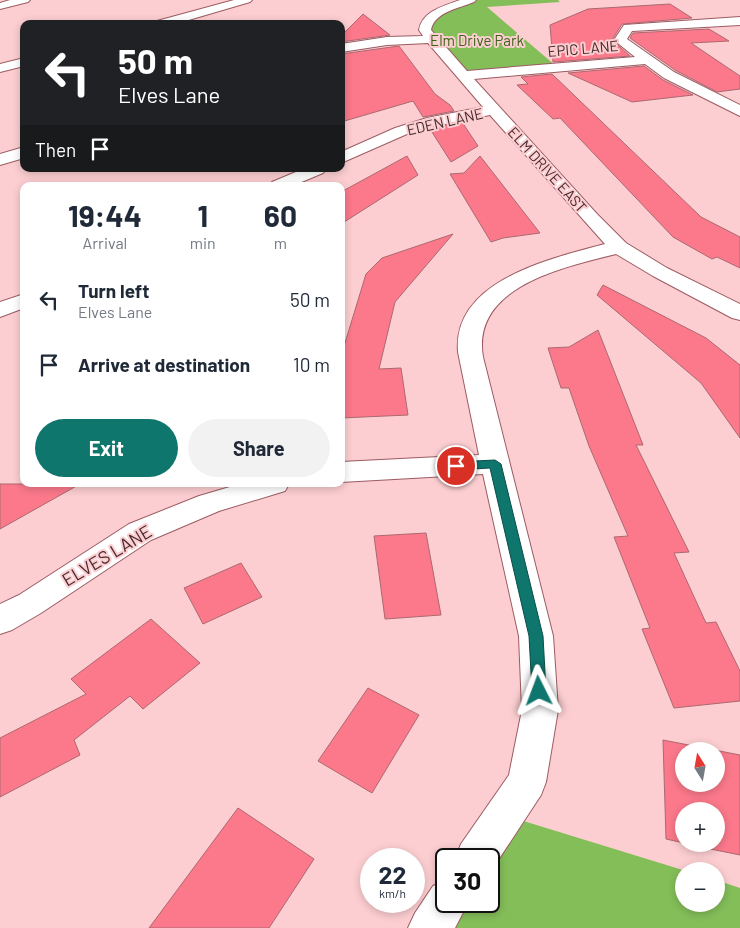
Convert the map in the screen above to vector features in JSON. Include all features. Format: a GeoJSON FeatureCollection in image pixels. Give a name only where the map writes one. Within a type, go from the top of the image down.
{"type":"FeatureCollection","features":[{"type":"Feature","properties":{"kind":"street"},"geometry":{"type":"LineString","coordinates":[[0,6],[24,0]]}},
{"type":"Feature","properties":{"kind":"street"},"geometry":{"type":"LineString","coordinates":[[174,20],[246,0]]}},
{"type":"Feature","properties":{"kind":"street"},"geometry":{"type":"LineString","coordinates":[[345,47],[430,39],[425,30],[430,18],[438,12],[470,0]]}},
{"type":"Feature","properties":{"kind":"street"},"geometry":{"type":"LineString","coordinates":[[740,21],[628,28],[620,40],[684,83],[740,111]]}},
{"type":"Feature","properties":{"kind":"street","name":"ELM DRIVE EAST"},"geometry":{"type":"LineString","coordinates":[[430,39],[590,218],[619,247],[660,272],[740,313]]}},
{"type":"Feature","properties":{"kind":"street","name":"EPIC LANE"},"geometry":{"type":"LineString","coordinates":[[462,76],[648,60]]}},
{"type":"Feature","properties":{"kind":"street"},"geometry":{"type":"LineString","coordinates":[[0,68],[20,63]]}},
{"type":"Feature","properties":{"kind":"street","name":"EDEN LANE"},"geometry":{"type":"LineString","coordinates":[[345,156],[401,131],[428,123],[493,110]]}},
{"type":"Feature","properties":{"kind":"street"},"geometry":{"type":"LineString","coordinates":[[0,160],[20,153]]}},
{"type":"Feature","properties":{"kind":"street"},"geometry":{"type":"LineString","coordinates":[[287,182],[310,172]]}},
{"type":"Feature","properties":{"kind":"street"},"geometry":{"type":"LineString","coordinates":[[483,848],[527,782],[540,710],[536,636],[474,376],[470,338],[485,303],[509,285],[544,268],[619,247]]}},
{"type":"Feature","properties":{"kind":"street"},"geometry":{"type":"LineString","coordinates":[[0,310],[20,302]]}},
{"type":"Feature","properties":{"kind":"street"},"geometry":{"type":"LineString","coordinates":[[345,472],[495,464]]}},
{"type":"Feature","properties":{"kind":"street","name":"ELVES LANE"},"geometry":{"type":"LineString","coordinates":[[0,620],[30,604],[140,532],[209,503],[265,487]]}},
{"type":"Feature","properties":{"kind":"street"},"geometry":{"type":"LineString","coordinates":[[430,928],[440,913]]}},
{"type":"Feature","properties":{"kind":"green space","name":"Elm Drive Park"},"geometry":{"type":"Polygon","coordinates":[[[475,0],[558,0],[560,2],[487,7],[556,66],[464,74],[433,39],[428,23],[440,12],[475,0]]]}},
{"type":"Feature","properties":{"kind":"green space"},"geometry":{"type":"Polygon","coordinates":[[[517,819],[675,868],[675,912],[725,912],[725,883],[740,888],[740,928],[447,928],[456,913],[500,913],[499,848],[517,819]]]}},
{"type":"Feature","properties":{"kind":"building"},"geometry":{"type":"Polygon","coordinates":[[[670,4],[692,18],[622,24],[612,40],[630,56],[553,62],[550,25],[588,9],[670,4]]]}},
{"type":"Feature","properties":{"kind":"building"},"geometry":{"type":"Polygon","coordinates":[[[363,14],[390,35],[345,41],[345,32],[363,14]]]}},
{"type":"Feature","properties":{"kind":"building"},"geometry":{"type":"Polygon","coordinates":[[[709,29],[729,41],[691,43],[740,76],[740,89],[717,92],[675,70],[630,38],[633,33],[709,29]]]}},
{"type":"Feature","properties":{"kind":"building"},"geometry":{"type":"Polygon","coordinates":[[[399,46],[435,94],[450,105],[454,111],[423,117],[413,101],[345,121],[345,53],[399,46]]]}},
{"type":"Feature","properties":{"kind":"building"},"geometry":{"type":"Polygon","coordinates":[[[644,66],[663,80],[693,95],[632,102],[568,73],[644,66]]]}},
{"type":"Feature","properties":{"kind":"building"},"geometry":{"type":"Polygon","coordinates":[[[552,74],[701,217],[740,237],[740,268],[717,257],[712,259],[673,237],[560,118],[553,119],[517,85],[528,84],[521,77],[552,74]]]}},
{"type":"Feature","properties":{"kind":"building"},"geometry":{"type":"Polygon","coordinates":[[[462,122],[478,146],[451,162],[430,129],[462,122]]]}},
{"type":"Feature","properties":{"kind":"building"},"geometry":{"type":"Polygon","coordinates":[[[407,156],[418,175],[345,221],[345,190],[407,156]]]}},
{"type":"Feature","properties":{"kind":"building"},"geometry":{"type":"Polygon","coordinates":[[[480,156],[540,233],[503,238],[491,242],[450,174],[464,173],[480,156]]]}},
{"type":"Feature","properties":{"kind":"building"},"geometry":{"type":"Polygon","coordinates":[[[453,234],[395,302],[379,369],[401,368],[408,415],[345,418],[345,343],[366,274],[382,258],[453,234]]]}},
{"type":"Feature","properties":{"kind":"building"},"geometry":{"type":"Polygon","coordinates":[[[603,285],[706,338],[740,365],[740,438],[701,383],[597,295],[603,285]]]}},
{"type":"Feature","properties":{"kind":"building"},"geometry":{"type":"Polygon","coordinates":[[[598,330],[643,445],[636,445],[689,552],[674,553],[706,623],[716,622],[740,671],[740,701],[674,708],[642,629],[650,628],[614,537],[628,536],[589,446],[569,388],[561,388],[548,348],[569,347],[598,330]]]}},
{"type":"Feature","properties":{"kind":"building"},"geometry":{"type":"Polygon","coordinates":[[[0,484],[20,484],[20,487],[75,487],[0,529],[0,484]]]}},
{"type":"Feature","properties":{"kind":"building"},"geometry":{"type":"Polygon","coordinates":[[[426,533],[441,615],[385,619],[374,536],[426,533]]]}},
{"type":"Feature","properties":{"kind":"building"},"geometry":{"type":"Polygon","coordinates":[[[241,563],[262,597],[203,624],[184,588],[241,563]]]}},
{"type":"Feature","properties":{"kind":"building"},"geometry":{"type":"Polygon","coordinates":[[[151,619],[200,663],[143,709],[130,696],[74,740],[80,755],[0,797],[0,738],[86,694],[71,679],[151,619]]]}},
{"type":"Feature","properties":{"kind":"building"},"geometry":{"type":"Polygon","coordinates":[[[368,688],[419,715],[372,793],[318,761],[368,688]]]}},
{"type":"Feature","properties":{"kind":"building"},"geometry":{"type":"Polygon","coordinates":[[[663,740],[675,742],[675,792],[725,792],[725,752],[740,755],[740,855],[725,852],[725,802],[675,802],[675,841],[666,839],[663,740]]]}},
{"type":"Feature","properties":{"kind":"building"},"geometry":{"type":"Polygon","coordinates":[[[238,808],[314,859],[269,928],[149,928],[238,808]]]}},
{"type":"Feature","properties":{"kind":"route"},"geometry":{"type":"LineString","coordinates":[[456,466],[495,464],[536,636],[539,691]]}}]}
